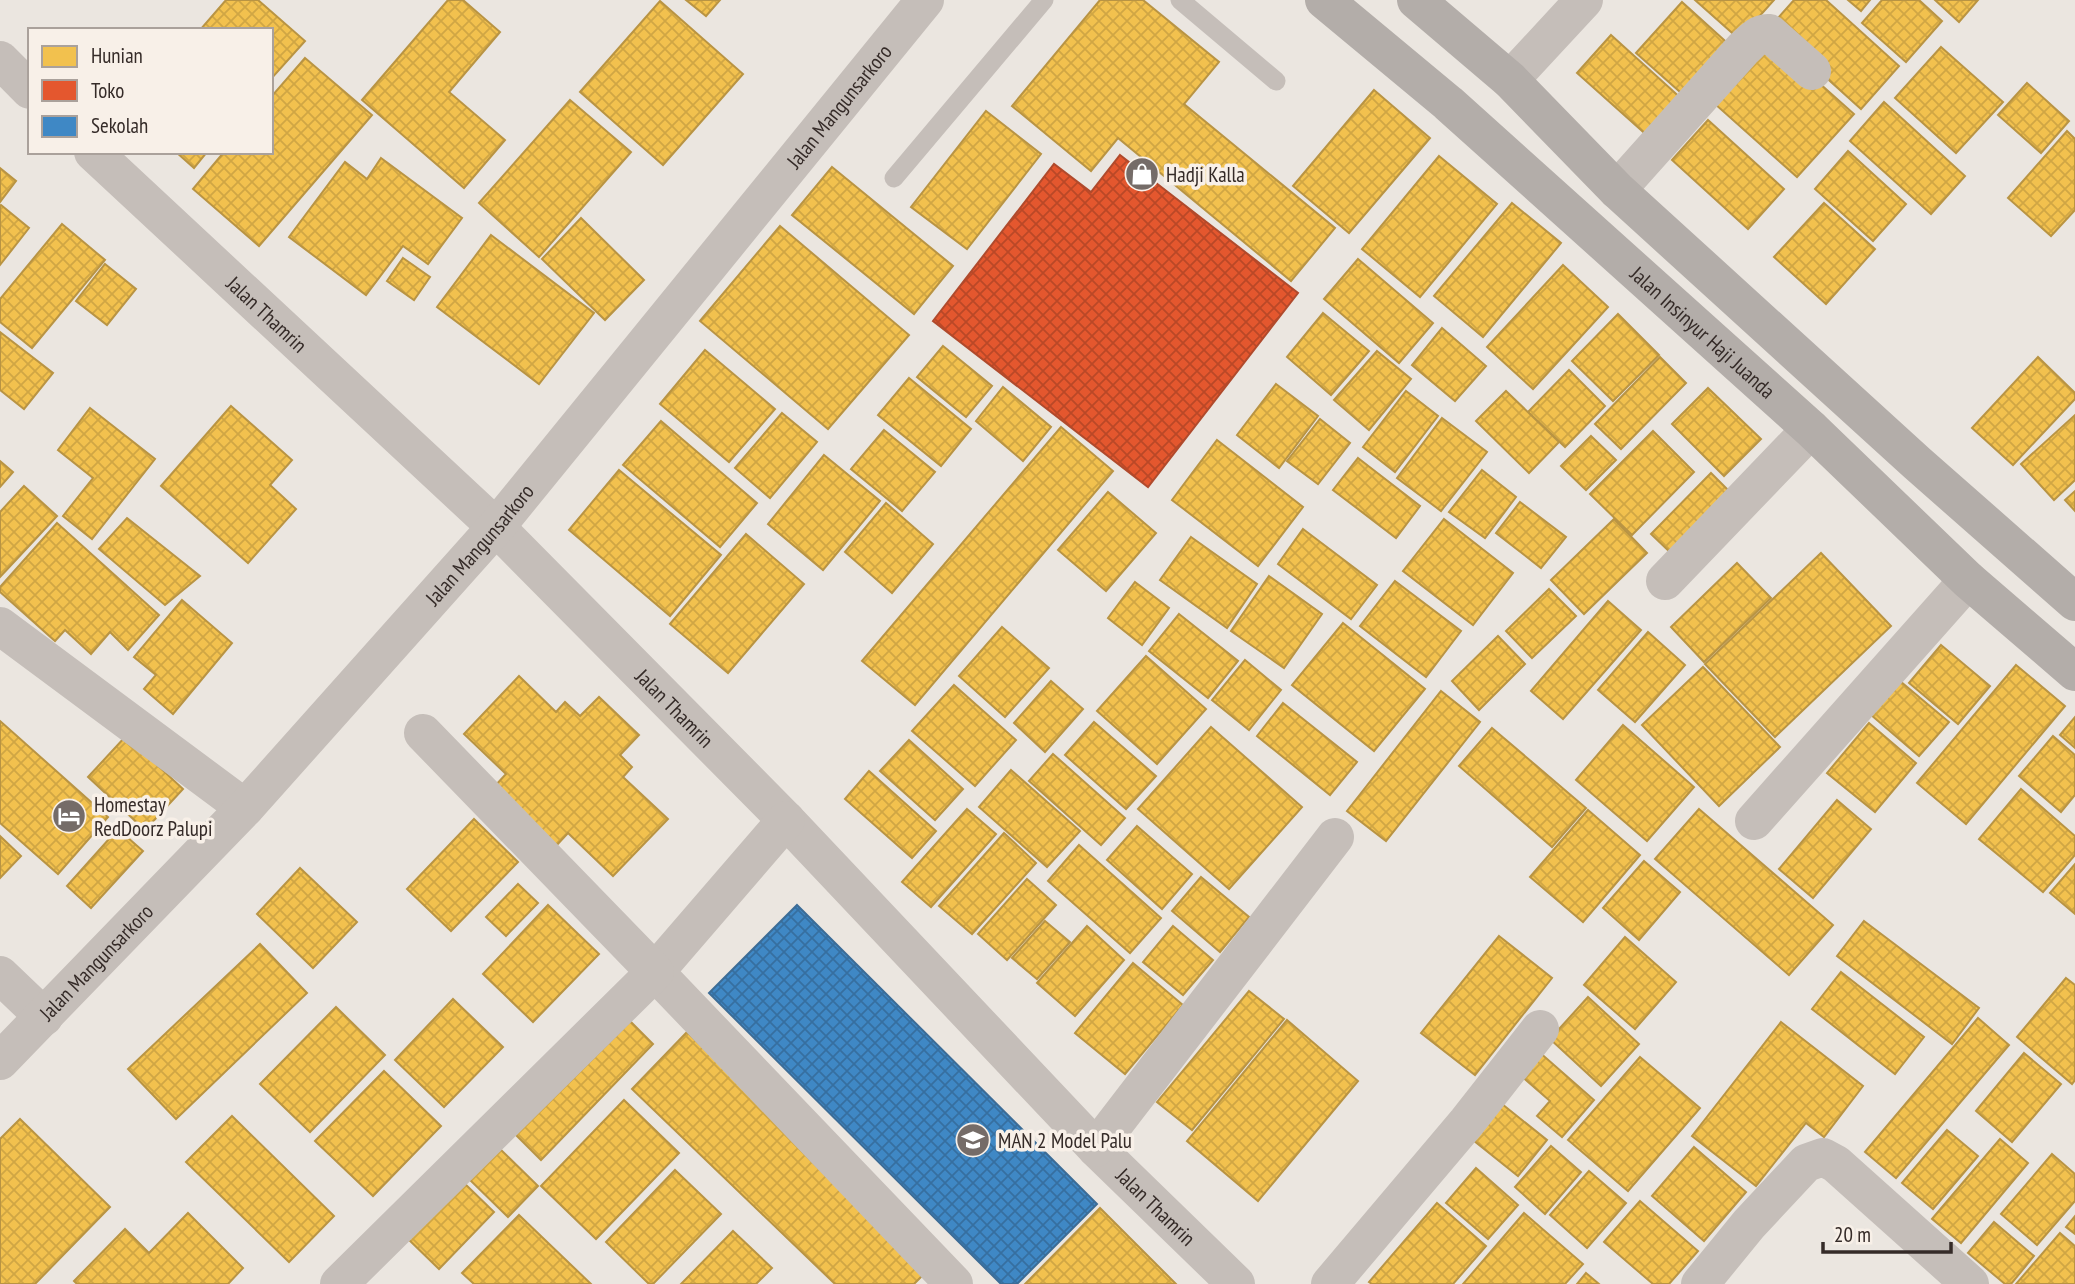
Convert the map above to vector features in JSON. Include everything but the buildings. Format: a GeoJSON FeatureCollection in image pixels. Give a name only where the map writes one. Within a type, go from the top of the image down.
{"type":"FeatureCollection","features":[{"type":"Feature","properties":{"kind":"main road","name":"Jalan Insinyur Haji Juanda"},"geometry":{"type":"LineString","coordinates":[[1324,0],[1448,103],[1811,429],[1968,580],[2075,672]]}},
{"type":"Feature","properties":{"kind":"main road"},"geometry":{"type":"LineString","coordinates":[[1416,0],[1510,80],[1617,190],[1917,463],[2075,602]]}},
{"type":"Feature","properties":{"kind":"street","name":"Jalan Mangunsarkoro"},"geometry":{"type":"LineString","coordinates":[[0,1060],[245,808],[496,527],[925,0]]}},
{"type":"Feature","properties":{"kind":"street"},"geometry":{"type":"LineString","coordinates":[[1510,80],[1584,0]]}},
{"type":"Feature","properties":{"kind":"street"},"geometry":{"type":"LineString","coordinates":[[1617,190],[1743,49],[1758,36],[1769,33],[1812,71]]}},
{"type":"Feature","properties":{"kind":"street"},"geometry":{"type":"LineString","coordinates":[[0,60],[28,88]]}},
{"type":"Feature","properties":{"kind":"street","name":"Jalan Thamrin"},"geometry":{"type":"LineString","coordinates":[[95,154],[496,527],[786,820],[1096,1148],[1236,1284]]}},
{"type":"Feature","properties":{"kind":"street"},"geometry":{"type":"LineString","coordinates":[[1665,581],[1811,429]]}},
{"type":"Feature","properties":{"kind":"street"},"geometry":{"type":"LineString","coordinates":[[1754,821],[1968,580]]}},
{"type":"Feature","properties":{"kind":"street"},"geometry":{"type":"LineString","coordinates":[[0,626],[245,808]]}},
{"type":"Feature","properties":{"kind":"street"},"geometry":{"type":"LineString","coordinates":[[423,733],[954,1284]]}},
{"type":"Feature","properties":{"kind":"street"},"geometry":{"type":"LineString","coordinates":[[339,1284],[655,972],[786,820]]}},
{"type":"Feature","properties":{"kind":"street"},"geometry":{"type":"LineString","coordinates":[[1096,1148],[1335,837]]}},
{"type":"Feature","properties":{"kind":"street"},"geometry":{"type":"LineString","coordinates":[[0,975],[44,1017]]}},
{"type":"Feature","properties":{"kind":"street"},"geometry":{"type":"LineString","coordinates":[[1331,1284],[1467,1122],[1540,1029]]}},
{"type":"Feature","properties":{"kind":"street"},"geometry":{"type":"LineString","coordinates":[[1700,1284],[1749,1224],[1806,1163],[1822,1157],[1836,1164],[1970,1284]]}},
{"type":"Feature","properties":{"kind":"lane"},"geometry":{"type":"LineString","coordinates":[[1180,0],[1276,80]]}},
{"type":"Feature","properties":{"kind":"lane"},"geometry":{"type":"LineString","coordinates":[[894,178],[1042,1]]}},
{"type":"Feature","properties":{"kind":"place","name":"Hadji Kalla"},"geometry":{"type":"Point","coordinates":[1142,174]}},
{"type":"Feature","properties":{"kind":"place","name":"Homestay RedDoorz Palupi"},"geometry":{"type":"Point","coordinates":[69,816]}},
{"type":"Feature","properties":{"kind":"place","name":"MAN 2 Model Palu"},"geometry":{"type":"Point","coordinates":[973,1140]}}]}
